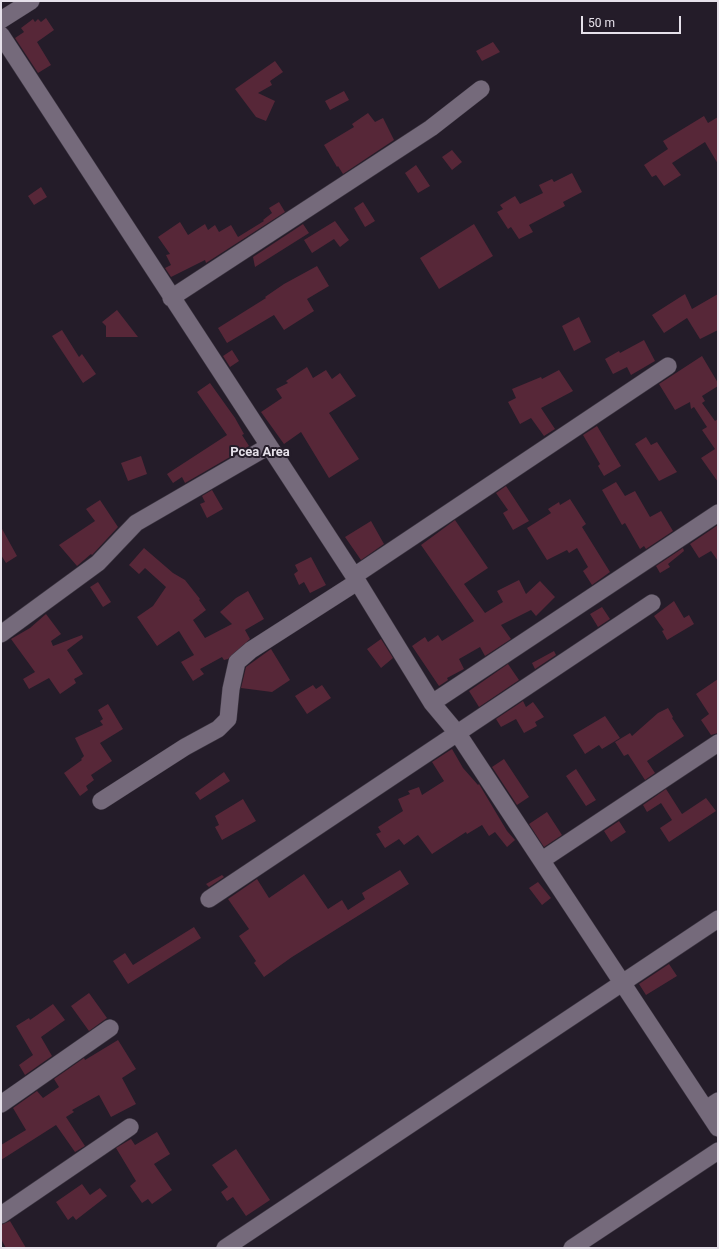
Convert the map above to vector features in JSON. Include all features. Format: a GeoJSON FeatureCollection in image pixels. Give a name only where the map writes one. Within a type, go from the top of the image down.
{"type":"FeatureCollection","features":[{"type":"Feature","properties":{"kind":"street"},"geometry":{"type":"LineString","coordinates":[[1,20],[31,1]]}},
{"type":"Feature","properties":{"kind":"street"},"geometry":{"type":"LineString","coordinates":[[1,35],[355,579],[432,703],[458,734],[623,982],[712,1105],[718,1128]]}},
{"type":"Feature","properties":{"kind":"street"},"geometry":{"type":"LineString","coordinates":[[171,298],[431,128],[481,89]]}},
{"type":"Feature","properties":{"kind":"street"},"geometry":{"type":"LineString","coordinates":[[101,801],[185,747],[218,729],[228,719],[231,689],[237,662],[251,650],[668,366]]}},
{"type":"Feature","properties":{"kind":"street"},"geometry":{"type":"LineString","coordinates":[[1,634],[98,563],[136,523],[269,446]]}},
{"type":"Feature","properties":{"kind":"street"},"geometry":{"type":"LineString","coordinates":[[432,703],[718,513]]}},
{"type":"Feature","properties":{"kind":"street"},"geometry":{"type":"LineString","coordinates":[[209,900],[652,603]]}},
{"type":"Feature","properties":{"kind":"street"},"geometry":{"type":"LineString","coordinates":[[542,860],[718,743]]}},
{"type":"Feature","properties":{"kind":"street"},"geometry":{"type":"LineString","coordinates":[[225,1248],[718,919]]}},
{"type":"Feature","properties":{"kind":"street"},"geometry":{"type":"LineString","coordinates":[[1,1104],[110,1028]]}},
{"type":"Feature","properties":{"kind":"street"},"geometry":{"type":"LineString","coordinates":[[1,1215],[130,1127]]}},
{"type":"Feature","properties":{"kind":"street"},"geometry":{"type":"LineString","coordinates":[[572,1248],[718,1151]]}},
{"type":"Feature","properties":{"kind":"building"},"geometry":{"type":"Polygon","coordinates":[[[46,18],[54,30],[37,42],[51,65],[38,73],[15,38],[24,32],[21,28],[33,19],[35,22],[38,19],[41,22],[46,18]]]}},
{"type":"Feature","properties":{"kind":"building"},"geometry":{"type":"Polygon","coordinates":[[[493,42],[500,52],[482,61],[476,51],[493,42]]]}},
{"type":"Feature","properties":{"kind":"building"},"geometry":{"type":"Polygon","coordinates":[[[275,61],[283,72],[270,81],[272,85],[258,93],[275,101],[266,121],[256,117],[235,89],[275,61]]]}},
{"type":"Feature","properties":{"kind":"building"},"geometry":{"type":"Polygon","coordinates":[[[344,91],[349,100],[330,110],[325,101],[344,91]]]}},
{"type":"Feature","properties":{"kind":"building"},"geometry":{"type":"Polygon","coordinates":[[[368,113],[375,122],[383,118],[394,140],[343,174],[324,145],[354,127],[352,124],[368,113]]]}},
{"type":"Feature","properties":{"kind":"building"},"geometry":{"type":"Polygon","coordinates":[[[704,116],[708,123],[718,117],[718,164],[705,142],[672,163],[681,175],[664,186],[656,175],[652,177],[644,165],[668,149],[663,141],[704,116]]]}},
{"type":"Feature","properties":{"kind":"building"},"geometry":{"type":"Polygon","coordinates":[[[452,150],[462,162],[452,170],[442,157],[452,150]]]}},
{"type":"Feature","properties":{"kind":"building"},"geometry":{"type":"Polygon","coordinates":[[[416,165],[430,186],[418,193],[405,173],[416,165]]]}},
{"type":"Feature","properties":{"kind":"building"},"geometry":{"type":"Polygon","coordinates":[[[572,173],[582,192],[563,202],[565,206],[529,225],[533,232],[519,239],[511,227],[508,229],[497,212],[503,209],[500,205],[515,196],[520,204],[543,193],[539,185],[552,179],[554,182],[572,173]]]}},
{"type":"Feature","properties":{"kind":"building"},"geometry":{"type":"Polygon","coordinates":[[[41,187],[47,197],[34,205],[28,196],[41,187]]]}},
{"type":"Feature","properties":{"kind":"building"},"geometry":{"type":"Polygon","coordinates":[[[279,202],[285,212],[206,263],[205,260],[171,277],[165,268],[171,265],[166,255],[170,254],[158,237],[180,222],[188,235],[205,224],[208,230],[215,225],[219,232],[231,225],[238,237],[264,221],[263,220],[272,213],[269,208],[279,202]]]}},
{"type":"Feature","properties":{"kind":"building"},"geometry":{"type":"Polygon","coordinates":[[[363,202],[375,221],[365,227],[354,208],[363,202]]]}},
{"type":"Feature","properties":{"kind":"building"},"geometry":{"type":"Polygon","coordinates":[[[335,221],[349,240],[340,247],[334,239],[312,253],[304,240],[335,221]]]}},
{"type":"Feature","properties":{"kind":"building"},"geometry":{"type":"Polygon","coordinates":[[[303,224],[309,233],[255,267],[253,257],[303,224]]]}},
{"type":"Feature","properties":{"kind":"building"},"geometry":{"type":"Polygon","coordinates":[[[474,224],[493,256],[439,289],[420,258],[474,224]]]}},
{"type":"Feature","properties":{"kind":"building"},"geometry":{"type":"Polygon","coordinates":[[[317,266],[329,286],[307,299],[314,311],[284,330],[274,315],[227,343],[218,328],[266,298],[265,297],[284,284],[317,266]]]}},
{"type":"Feature","properties":{"kind":"building"},"geometry":{"type":"Polygon","coordinates":[[[685,294],[692,309],[718,294],[718,330],[700,339],[687,318],[664,333],[652,315],[685,294]]]}},
{"type":"Feature","properties":{"kind":"building"},"geometry":{"type":"Polygon","coordinates":[[[117,310],[138,337],[106,337],[106,326],[102,322],[117,310]]]}},
{"type":"Feature","properties":{"kind":"building"},"geometry":{"type":"Polygon","coordinates":[[[579,317],[591,342],[574,351],[562,326],[579,317]]]}},
{"type":"Feature","properties":{"kind":"building"},"geometry":{"type":"Polygon","coordinates":[[[62,330],[79,357],[82,354],[96,374],[83,383],[52,336],[62,330]]]}},
{"type":"Feature","properties":{"kind":"building"},"geometry":{"type":"Polygon","coordinates":[[[644,340],[655,361],[631,375],[627,367],[613,374],[605,359],[644,340]]]}},
{"type":"Feature","properties":{"kind":"building"},"geometry":{"type":"Polygon","coordinates":[[[232,350],[239,361],[230,367],[223,356],[232,350]]]}},
{"type":"Feature","properties":{"kind":"building"},"geometry":{"type":"Polygon","coordinates":[[[702,356],[718,383],[718,386],[702,396],[705,401],[702,403],[715,421],[718,419],[718,482],[701,458],[715,449],[702,430],[707,427],[694,407],[691,409],[690,402],[675,410],[659,384],[702,356]]]}},
{"type":"Feature","properties":{"kind":"building"},"geometry":{"type":"Polygon","coordinates":[[[307,367],[313,378],[326,370],[332,379],[340,373],[356,396],[329,413],[359,459],[329,478],[301,432],[284,444],[261,412],[282,398],[276,389],[288,383],[286,381],[307,367]]]}},
{"type":"Feature","properties":{"kind":"building"},"geometry":{"type":"Polygon","coordinates":[[[559,370],[573,391],[541,408],[555,429],[544,436],[531,418],[520,424],[508,402],[516,398],[512,389],[541,377],[542,379],[559,370]]]}},
{"type":"Feature","properties":{"kind":"building"},"geometry":{"type":"Polygon","coordinates":[[[210,383],[235,418],[244,434],[242,435],[249,446],[185,483],[182,477],[173,483],[167,474],[227,435],[197,392],[210,383]]]}},
{"type":"Feature","properties":{"kind":"building"},"geometry":{"type":"Polygon","coordinates":[[[597,426],[621,466],[604,476],[598,466],[600,464],[583,435],[597,426]]]}},
{"type":"Feature","properties":{"kind":"building"},"geometry":{"type":"Polygon","coordinates":[[[646,437],[651,445],[657,442],[677,472],[659,481],[635,444],[646,437]]]}},
{"type":"Feature","properties":{"kind":"building"},"geometry":{"type":"Polygon","coordinates":[[[141,456],[147,474],[128,481],[121,463],[141,456]]]}},
{"type":"Feature","properties":{"kind":"building"},"geometry":{"type":"Polygon","coordinates":[[[616,482],[625,496],[635,491],[650,517],[661,511],[673,531],[646,549],[644,546],[640,549],[625,523],[622,525],[602,490],[616,482]]]}},
{"type":"Feature","properties":{"kind":"building"},"geometry":{"type":"Polygon","coordinates":[[[506,486],[529,521],[513,530],[503,513],[508,510],[496,493],[506,486]]]}},
{"type":"Feature","properties":{"kind":"building"},"geometry":{"type":"Polygon","coordinates":[[[212,490],[223,509],[207,518],[200,504],[205,502],[202,496],[212,490]]]}},
{"type":"Feature","properties":{"kind":"building"},"geometry":{"type":"Polygon","coordinates":[[[570,499],[586,524],[582,527],[610,572],[592,585],[583,571],[588,567],[577,548],[569,553],[567,550],[547,560],[527,528],[551,513],[548,509],[559,502],[560,505],[570,499]]]}},
{"type":"Feature","properties":{"kind":"building"},"geometry":{"type":"Polygon","coordinates":[[[100,500],[118,527],[92,555],[91,554],[77,566],[59,545],[95,521],[86,509],[100,500]]]}},
{"type":"Feature","properties":{"kind":"building"},"geometry":{"type":"Polygon","coordinates":[[[455,520],[488,568],[464,584],[485,613],[503,602],[497,591],[519,580],[526,594],[540,581],[555,597],[536,616],[531,610],[501,625],[511,639],[485,656],[480,647],[459,659],[464,669],[447,678],[448,680],[439,686],[412,646],[425,637],[428,642],[438,635],[442,641],[474,621],[421,545],[455,520]]]}},
{"type":"Feature","properties":{"kind":"building"},"geometry":{"type":"Polygon","coordinates":[[[371,521],[384,544],[361,560],[345,537],[371,521]]]}},
{"type":"Feature","properties":{"kind":"building"},"geometry":{"type":"Polygon","coordinates":[[[718,525],[718,561],[711,551],[699,558],[690,544],[718,525]]]}},
{"type":"Feature","properties":{"kind":"building"},"geometry":{"type":"Polygon","coordinates":[[[1,527],[17,556],[6,563],[1,555],[1,527]]]}},
{"type":"Feature","properties":{"kind":"building"},"geometry":{"type":"Polygon","coordinates":[[[144,548],[173,573],[185,580],[200,599],[199,600],[206,610],[193,620],[205,638],[232,624],[220,612],[236,598],[248,591],[264,619],[245,630],[250,639],[228,659],[224,660],[222,657],[200,669],[204,674],[193,681],[181,662],[194,655],[179,631],[157,646],[137,617],[153,606],[166,587],[145,568],[139,574],[129,565],[144,548]]]}},
{"type":"Feature","properties":{"kind":"building"},"geometry":{"type":"Polygon","coordinates":[[[683,548],[684,551],[668,564],[670,567],[660,573],[656,566],[683,548]]]}},
{"type":"Feature","properties":{"kind":"building"},"geometry":{"type":"Polygon","coordinates":[[[311,557],[326,585],[310,593],[304,582],[299,585],[294,574],[298,571],[295,565],[311,557]]]}},
{"type":"Feature","properties":{"kind":"building"},"geometry":{"type":"Polygon","coordinates":[[[98,582],[111,602],[103,607],[90,587],[98,582]]]}},
{"type":"Feature","properties":{"kind":"building"},"geometry":{"type":"Polygon","coordinates":[[[674,601],[684,618],[689,615],[694,624],[667,640],[662,631],[664,630],[654,616],[674,601]]]}},
{"type":"Feature","properties":{"kind":"building"},"geometry":{"type":"Polygon","coordinates":[[[602,607],[610,619],[598,627],[590,614],[602,607]]]}},
{"type":"Feature","properties":{"kind":"building"},"geometry":{"type":"Polygon","coordinates":[[[46,614],[61,634],[51,641],[53,646],[82,635],[83,638],[67,650],[83,674],[74,679],[76,683],[60,694],[49,678],[29,689],[23,679],[35,672],[11,639],[30,628],[46,614]]]}},
{"type":"Feature","properties":{"kind":"building"},"geometry":{"type":"Polygon","coordinates":[[[381,639],[393,658],[381,668],[367,649],[381,639]]]}},
{"type":"Feature","properties":{"kind":"building"},"geometry":{"type":"Polygon","coordinates":[[[271,649],[290,680],[272,692],[241,688],[246,667],[271,649]]]}},
{"type":"Feature","properties":{"kind":"building"},"geometry":{"type":"Polygon","coordinates":[[[554,651],[556,655],[535,669],[532,663],[554,651]]]}},
{"type":"Feature","properties":{"kind":"building"},"geometry":{"type":"Polygon","coordinates":[[[508,664],[519,680],[479,707],[469,691],[508,664]]]}},
{"type":"Feature","properties":{"kind":"building"},"geometry":{"type":"Polygon","coordinates":[[[718,679],[718,733],[711,735],[701,720],[709,714],[696,694],[718,679]]]}},
{"type":"Feature","properties":{"kind":"building"},"geometry":{"type":"Polygon","coordinates":[[[313,685],[316,689],[322,685],[331,698],[307,714],[295,696],[313,685]]]}},
{"type":"Feature","properties":{"kind":"building"},"geometry":{"type":"Polygon","coordinates":[[[523,701],[526,707],[533,702],[544,717],[535,722],[537,726],[524,733],[516,719],[501,727],[496,719],[523,701]]]}},
{"type":"Feature","properties":{"kind":"building"},"geometry":{"type":"Polygon","coordinates":[[[108,704],[123,729],[100,743],[112,761],[91,775],[94,780],[86,786],[88,790],[80,796],[64,773],[82,760],[81,759],[84,756],[75,738],[103,725],[100,721],[103,719],[98,710],[108,704]]]}},
{"type":"Feature","properties":{"kind":"building"},"geometry":{"type":"Polygon","coordinates":[[[668,708],[673,717],[672,718],[684,736],[647,761],[655,773],[645,780],[628,754],[624,756],[615,742],[630,733],[632,736],[658,713],[668,708]]]}},
{"type":"Feature","properties":{"kind":"building"},"geometry":{"type":"Polygon","coordinates":[[[605,716],[620,738],[602,749],[599,745],[585,754],[573,735],[605,716]]]}},
{"type":"Feature","properties":{"kind":"building"},"geometry":{"type":"Polygon","coordinates":[[[452,749],[463,768],[478,785],[479,784],[507,831],[515,840],[507,847],[495,832],[489,836],[482,825],[467,834],[466,832],[432,854],[418,835],[404,845],[399,839],[385,848],[376,834],[381,832],[378,827],[403,811],[398,799],[410,794],[408,791],[419,787],[422,795],[444,781],[432,762],[452,749]]]}},
{"type":"Feature","properties":{"kind":"building"},"geometry":{"type":"Polygon","coordinates":[[[504,759],[529,797],[517,805],[492,767],[504,759]]]}},
{"type":"Feature","properties":{"kind":"building"},"geometry":{"type":"Polygon","coordinates":[[[576,769],[596,800],[586,806],[566,776],[576,769]]]}},
{"type":"Feature","properties":{"kind":"building"},"geometry":{"type":"Polygon","coordinates":[[[224,772],[230,781],[200,800],[195,793],[224,772]]]}},
{"type":"Feature","properties":{"kind":"building"},"geometry":{"type":"Polygon","coordinates":[[[666,789],[682,814],[706,798],[716,811],[669,842],[660,828],[672,820],[661,803],[647,812],[643,805],[666,789]]]}},
{"type":"Feature","properties":{"kind":"building"},"geometry":{"type":"Polygon","coordinates":[[[243,799],[256,821],[222,840],[215,827],[219,825],[215,816],[243,799]]]}},
{"type":"Feature","properties":{"kind":"building"},"geometry":{"type":"Polygon","coordinates":[[[547,812],[562,835],[544,847],[529,824],[547,812]]]}},
{"type":"Feature","properties":{"kind":"building"},"geometry":{"type":"Polygon","coordinates":[[[619,821],[626,832],[611,842],[604,831],[619,821]]]}},
{"type":"Feature","properties":{"kind":"building"},"geometry":{"type":"Polygon","coordinates":[[[400,870],[409,884],[292,957],[264,977],[254,963],[256,961],[239,936],[249,929],[228,899],[257,879],[269,898],[304,874],[328,909],[342,900],[348,910],[365,899],[362,893],[400,870]]]}},
{"type":"Feature","properties":{"kind":"building"},"geometry":{"type":"Polygon","coordinates":[[[222,875],[224,877],[209,887],[206,884],[222,875]]]}},
{"type":"Feature","properties":{"kind":"building"},"geometry":{"type":"Polygon","coordinates":[[[538,882],[551,898],[542,905],[529,888],[538,882]]]}},
{"type":"Feature","properties":{"kind":"building"},"geometry":{"type":"Polygon","coordinates":[[[194,927],[201,938],[128,984],[113,961],[125,953],[133,965],[194,927]]]}},
{"type":"Feature","properties":{"kind":"building"},"geometry":{"type":"Polygon","coordinates":[[[669,964],[677,976],[646,995],[639,984],[669,964]]]}},
{"type":"Feature","properties":{"kind":"building"},"geometry":{"type":"Polygon","coordinates":[[[89,993],[107,1018],[89,1031],[71,1006],[89,993]]]}},
{"type":"Feature","properties":{"kind":"building"},"geometry":{"type":"Polygon","coordinates":[[[53,1004],[65,1020],[41,1037],[52,1056],[25,1075],[19,1065],[33,1055],[16,1026],[29,1018],[30,1020],[53,1004]]]}},
{"type":"Feature","properties":{"kind":"building"},"geometry":{"type":"Polygon","coordinates":[[[118,1040],[136,1069],[122,1078],[136,1104],[111,1117],[99,1095],[72,1110],[74,1112],[66,1117],[85,1146],[75,1152],[56,1125],[1,1160],[1,1145],[26,1130],[13,1108],[37,1091],[43,1098],[59,1087],[54,1079],[84,1058],[85,1060],[118,1040]]]}},
{"type":"Feature","properties":{"kind":"building"},"geometry":{"type":"Polygon","coordinates":[[[157,1132],[170,1154],[154,1164],[172,1190],[152,1204],[148,1199],[142,1203],[130,1186],[136,1181],[116,1148],[131,1139],[135,1145],[157,1132]]]}},
{"type":"Feature","properties":{"kind":"building"},"geometry":{"type":"Polygon","coordinates":[[[236,1149],[270,1200],[246,1216],[233,1197],[227,1201],[221,1192],[228,1187],[212,1165],[236,1149]]]}},
{"type":"Feature","properties":{"kind":"building"},"geometry":{"type":"Polygon","coordinates":[[[82,1184],[90,1195],[100,1188],[107,1196],[76,1220],[73,1216],[68,1220],[56,1202],[82,1184]]]}},
{"type":"Feature","properties":{"kind":"building"},"geometry":{"type":"Polygon","coordinates":[[[10,1221],[26,1248],[6,1248],[1,1239],[1,1225],[10,1221]]]}},
{"type":"Feature","properties":{"kind":"district","name":"Pcea Area"},"geometry":{"type":"Point","coordinates":[260,453]}}]}
